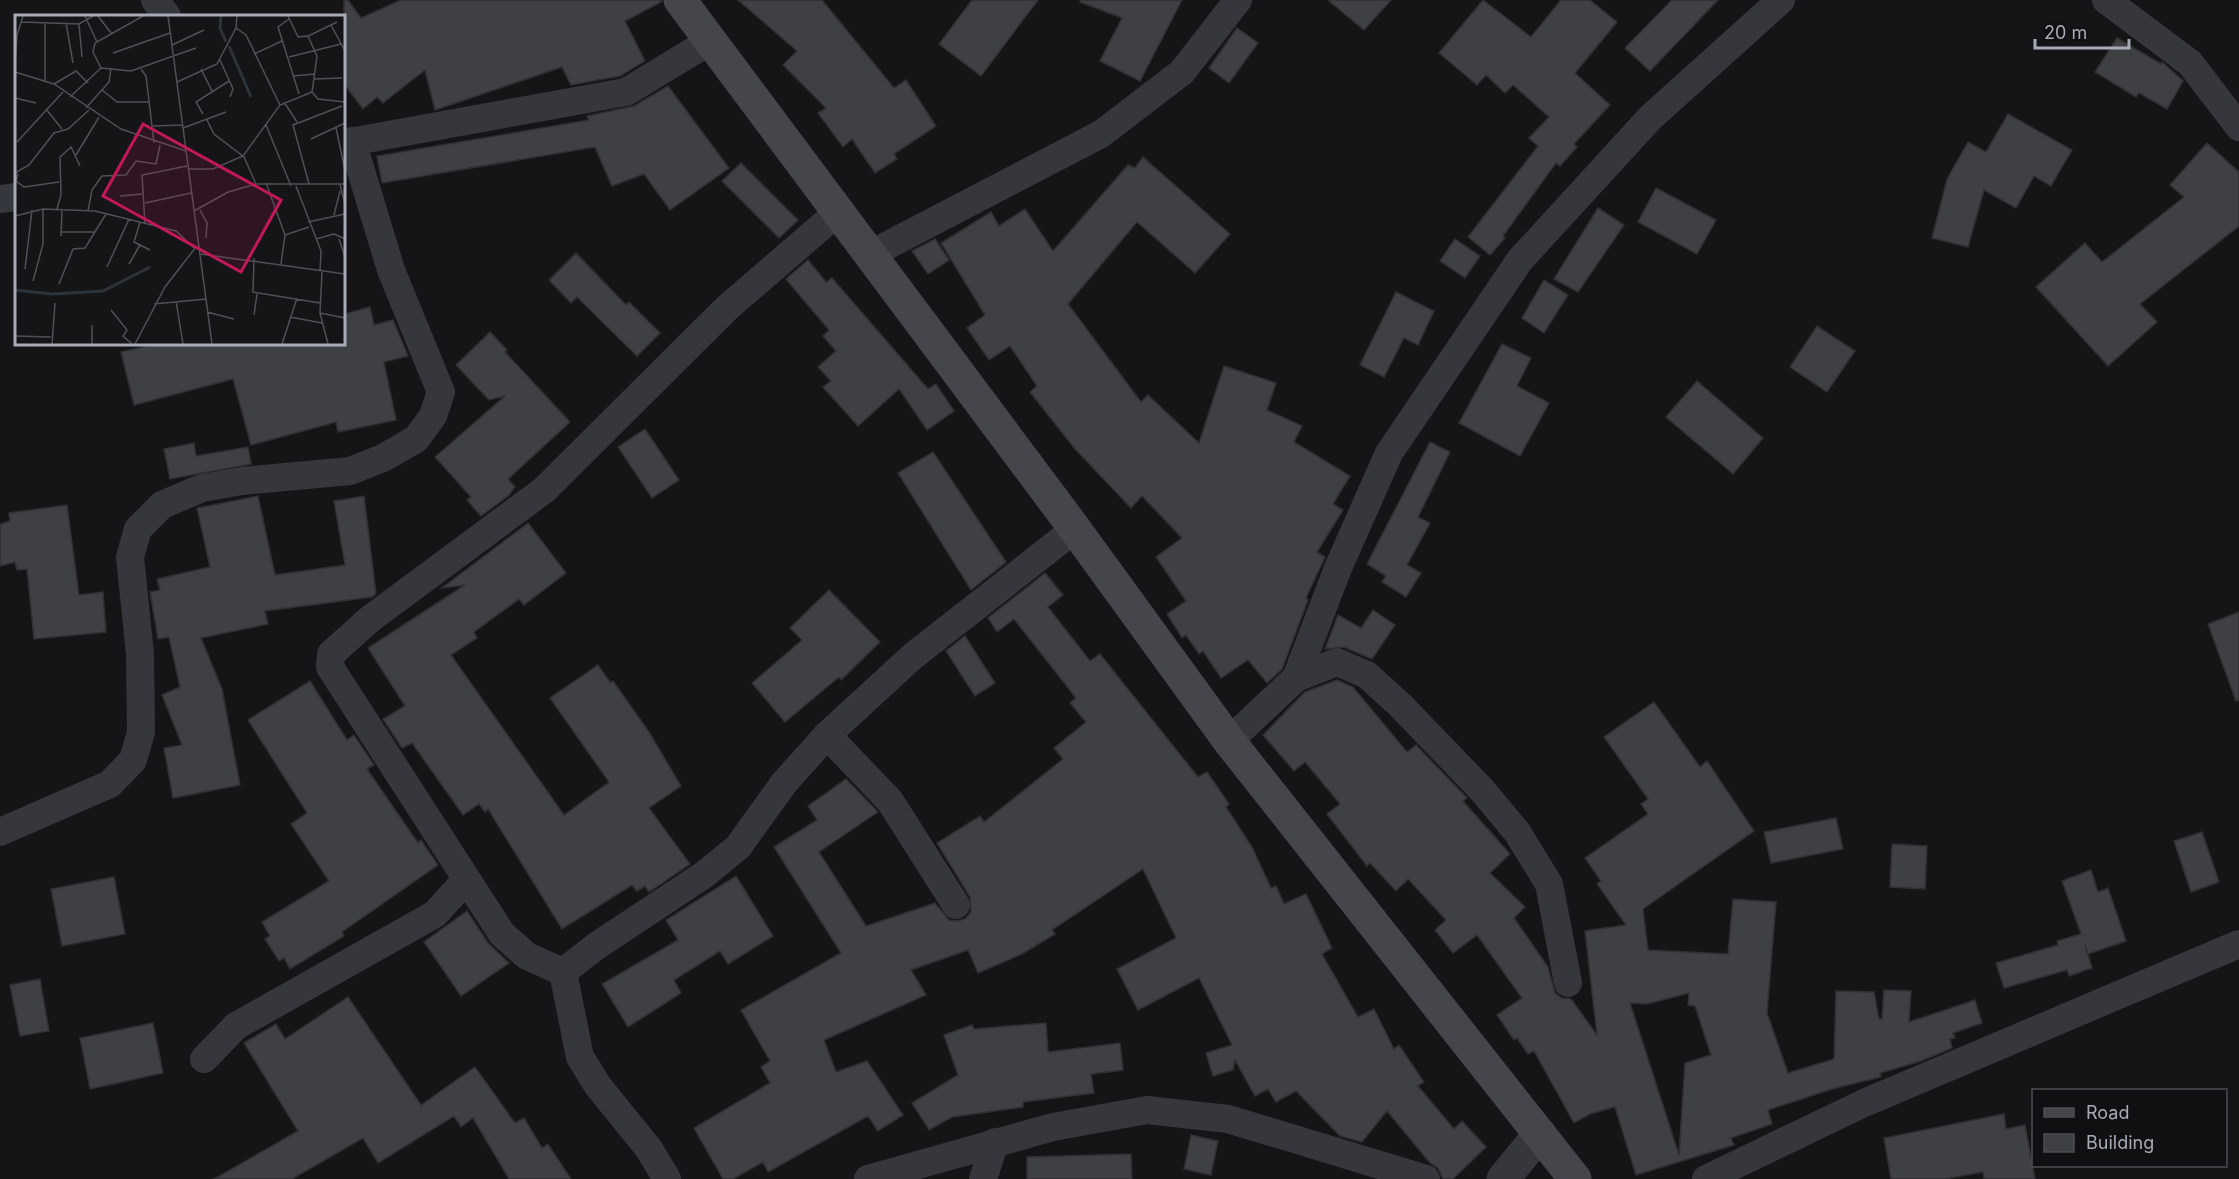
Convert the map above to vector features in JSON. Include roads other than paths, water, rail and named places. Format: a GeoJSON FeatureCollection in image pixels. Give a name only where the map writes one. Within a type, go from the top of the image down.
{"type":"FeatureCollection","features":[{"type":"Feature","properties":{"kind":"main road"},"geometry":{"type":"LineString","coordinates":[[680,0],[1075,529],[1229,741],[1575,1179]]}},
{"type":"Feature","properties":{"kind":"street"},"geometry":{"type":"LineString","coordinates":[[155,0],[166,15]]}},
{"type":"Feature","properties":{"kind":"street"},"geometry":{"type":"LineString","coordinates":[[869,255],[1101,134],[1182,72],[1238,0]]}},
{"type":"Feature","properties":{"kind":"street"},"geometry":{"type":"LineString","coordinates":[[1296,678],[1338,568],[1389,453],[1520,260],[1650,118],[1781,0]]}},
{"type":"Feature","properties":{"kind":"street"},"geometry":{"type":"LineString","coordinates":[[2106,0],[2190,63],[2239,127]]}},
{"type":"Feature","properties":{"kind":"street"},"geometry":{"type":"LineString","coordinates":[[0,832],[110,784],[133,760],[141,732],[140,654],[130,557],[138,529],[162,506],[202,488],[242,481],[350,471],[382,458],[416,439],[433,416],[441,392],[391,270],[348,142],[627,92],[710,41]]}},
{"type":"Feature","properties":{"kind":"street"},"geometry":{"type":"LineString","coordinates":[[0,199],[15,197]]}},
{"type":"Feature","properties":{"kind":"street"},"geometry":{"type":"LineString","coordinates":[[563,972],[527,956],[502,934],[465,881],[392,760],[330,667],[331,654],[370,619],[544,490],[728,307],[837,213]]}},
{"type":"Feature","properties":{"kind":"street"},"geometry":{"type":"LineString","coordinates":[[563,972],[595,947],[705,874],[738,847],[784,783],[827,735],[913,656],[1075,529]]}},
{"type":"Feature","properties":{"kind":"street"},"geometry":{"type":"LineString","coordinates":[[1229,741],[1296,678],[1337,662],[1367,675],[1482,790],[1517,832],[1549,884],[1568,983]]}},
{"type":"Feature","properties":{"kind":"street"},"geometry":{"type":"LineString","coordinates":[[827,735],[890,801],[956,905]]}},
{"type":"Feature","properties":{"kind":"street"},"geometry":{"type":"LineString","coordinates":[[204,1059],[236,1026],[435,914],[465,881]]}},
{"type":"Feature","properties":{"kind":"street"},"geometry":{"type":"LineString","coordinates":[[1706,1179],[1864,1103],[2239,944]]}},
{"type":"Feature","properties":{"kind":"street"},"geometry":{"type":"LineString","coordinates":[[563,972],[580,1057],[598,1086],[649,1149],[667,1179]]}},
{"type":"Feature","properties":{"kind":"street"},"geometry":{"type":"LineString","coordinates":[[868,1179],[1053,1127],[1147,1110],[1228,1119],[1426,1179]]}},
{"type":"Feature","properties":{"kind":"street"},"geometry":{"type":"LineString","coordinates":[[1503,1179],[1540,1134]]}},
{"type":"Feature","properties":{"kind":"street"},"geometry":{"type":"LineString","coordinates":[[983,1179],[995,1142]]}}]}
